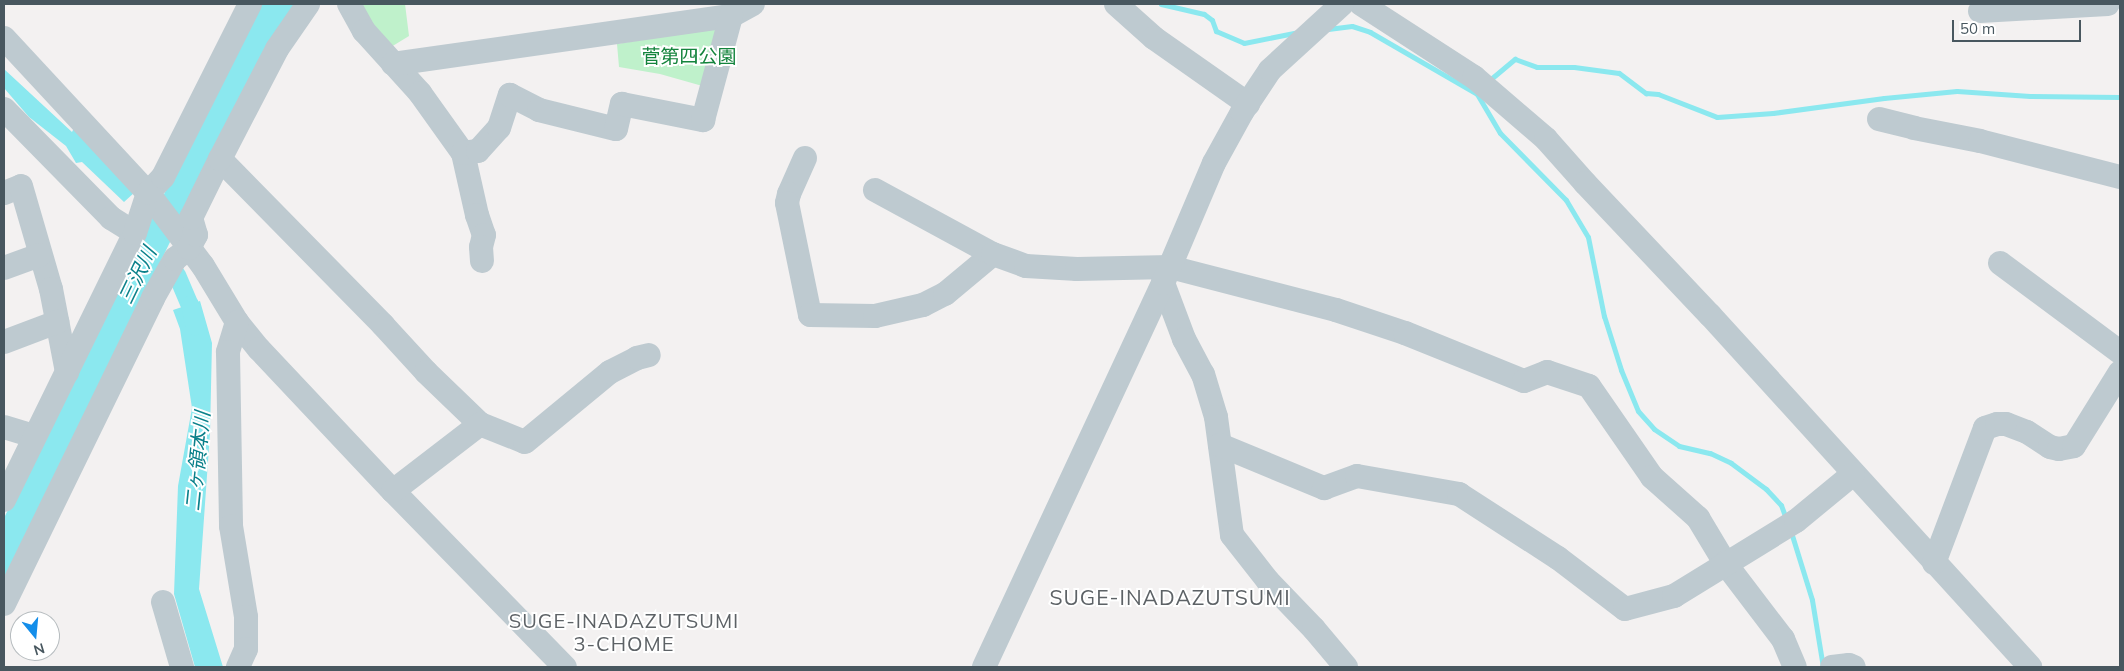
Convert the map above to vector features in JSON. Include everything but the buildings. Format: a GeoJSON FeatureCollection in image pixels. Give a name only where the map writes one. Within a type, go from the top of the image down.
{"type":"FeatureCollection","features":[{"type":"Feature","properties":{"kind":"street"},"geometry":{"type":"LineString","coordinates":[[4,500],[150,197],[163,177],[250,4]]}},
{"type":"Feature","properties":{"kind":"street"},"geometry":{"type":"LineString","coordinates":[[4,604],[153,298],[183,241],[196,235],[191,218],[220,159],[277,49],[308,4]]}},
{"type":"Feature","properties":{"kind":"street"},"geometry":{"type":"LineString","coordinates":[[349,4],[364,31],[420,93],[464,152],[477,215],[484,235],[481,247],[482,261]]}},
{"type":"Feature","properties":{"kind":"street"},"geometry":{"type":"LineString","coordinates":[[393,64],[731,16],[753,4]]}},
{"type":"Feature","properties":{"kind":"street"},"geometry":{"type":"LineString","coordinates":[[1116,4],[1154,38],[1248,104]]}},
{"type":"Feature","properties":{"kind":"street"},"geometry":{"type":"LineString","coordinates":[[984,667],[1167,275],[1214,162],[1270,70],[1342,4]]}},
{"type":"Feature","properties":{"kind":"street"},"geometry":{"type":"LineString","coordinates":[[1361,4],[1474,77],[1546,139],[1710,315],[2030,667]]}},
{"type":"Feature","properties":{"kind":"street"},"geometry":{"type":"LineString","coordinates":[[1980,11],[2108,4]]}},
{"type":"Feature","properties":{"kind":"street"},"geometry":{"type":"LineString","coordinates":[[464,152],[478,151],[498,128],[510,95],[539,110],[616,129],[622,104],[703,120],[731,16]]}},
{"type":"Feature","properties":{"kind":"street"},"geometry":{"type":"LineString","coordinates":[[4,38],[150,197],[183,241],[237,322],[259,349],[393,491],[565,667]]}},
{"type":"Feature","properties":{"kind":"street"},"geometry":{"type":"LineString","coordinates":[[5,112],[112,218],[134,233]]}},
{"type":"Feature","properties":{"kind":"street"},"geometry":{"type":"LineString","coordinates":[[1879,119],[1980,141],[2120,177]]}},
{"type":"Feature","properties":{"kind":"street"},"geometry":{"type":"LineString","coordinates":[[805,158],[787,203],[810,314],[876,316],[923,305],[945,294],[993,254]]}},
{"type":"Feature","properties":{"kind":"street"},"geometry":{"type":"LineString","coordinates":[[220,159],[370,311],[426,372],[480,424],[525,442],[610,372],[637,358],[649,355]]}},
{"type":"Feature","properties":{"kind":"street"},"geometry":{"type":"LineString","coordinates":[[4,193],[21,186],[51,290],[67,372]]}},
{"type":"Feature","properties":{"kind":"street"},"geometry":{"type":"LineString","coordinates":[[875,190],[993,254],[1026,266],[1167,275],[1345,313],[1405,333],[1524,381],[1547,372],[1589,386],[1652,478],[1698,518],[1725,563],[1783,639],[1795,667]]}},
{"type":"Feature","properties":{"kind":"street"},"geometry":{"type":"LineString","coordinates":[[4,268],[40,254]]}},
{"type":"Feature","properties":{"kind":"street"},"geometry":{"type":"LineString","coordinates":[[2000,264],[2120,352]]}},
{"type":"Feature","properties":{"kind":"street"},"geometry":{"type":"LineString","coordinates":[[1167,275],[1184,339],[1203,374],[1216,417],[1232,535],[1268,581],[1314,629],[1346,667]]}},
{"type":"Feature","properties":{"kind":"street"},"geometry":{"type":"LineString","coordinates":[[4,342],[57,322]]}},
{"type":"Feature","properties":{"kind":"street"},"geometry":{"type":"LineString","coordinates":[[237,322],[228,352],[231,526],[246,617],[246,649],[238,667]]}},
{"type":"Feature","properties":{"kind":"street"},"geometry":{"type":"LineString","coordinates":[[1934,563],[1985,428],[1997,424],[2006,424],[2027,432],[2050,447],[2059,449],[2074,446],[2120,372]]}},
{"type":"Feature","properties":{"kind":"street"},"geometry":{"type":"LineString","coordinates":[[393,491],[480,424]]}},
{"type":"Feature","properties":{"kind":"street"},"geometry":{"type":"LineString","coordinates":[[4,428],[34,436]]}},
{"type":"Feature","properties":{"kind":"street"},"geometry":{"type":"LineString","coordinates":[[1220,445],[1324,488],[1357,476],[1459,494],[1558,558],[1625,609],[1674,596],[1789,525],[1853,474]]}},
{"type":"Feature","properties":{"kind":"street"},"geometry":{"type":"LineString","coordinates":[[163,602],[182,667]]}},
{"type":"Feature","properties":{"kind":"street"},"geometry":{"type":"LineString","coordinates":[[1834,667],[1849,665],[1854,667]]}},
{"type":"Feature","properties":{"kind":"green space"},"geometry":{"type":"Polygon","coordinates":[[[360,4],[405,4],[409,36],[391,47],[371,25],[360,4]]]}},
{"type":"Feature","properties":{"kind":"green space","name":"菅第四公園"},"geometry":{"type":"Polygon","coordinates":[[[723,26],[706,87],[660,74],[619,67],[617,44],[723,26]]]}},
{"type":"Feature","properties":{"kind":"water","name":"三沢川"},"geometry":{"type":"Polygon","coordinates":[[[258,4],[294,4],[245,88],[4,583],[4,518],[258,4]]]}},
{"type":"Feature","properties":{"kind":"water"},"geometry":{"type":"Polygon","coordinates":[[[4,69],[72,132],[75,126],[135,192],[124,202],[82,162],[76,163],[66,146],[29,117],[4,88],[4,69]]]}},
{"type":"Feature","properties":{"kind":"water"},"geometry":{"type":"Polygon","coordinates":[[[200,301],[212,343],[210,433],[199,589],[223,667],[195,667],[174,594],[178,486],[192,408],[180,329],[173,310],[200,301]]]}},
{"type":"Feature","properties":{"kind":"waterway"},"geometry":{"type":"LineString","coordinates":[[1161,4],[1204,14],[1212,20],[1216,31],[1244,43],[1299,32]]}},
{"type":"Feature","properties":{"kind":"waterway"},"geometry":{"type":"LineString","coordinates":[[1328,29],[1352,26],[1370,32],[1477,94],[1500,133],[1566,200],[1588,237],[1604,316],[1621,370],[1638,411],[1654,429],[1679,446],[1710,453],[1731,463],[1766,489],[1781,505],[1786,519]]}},
{"type":"Feature","properties":{"kind":"waterway"},"geometry":{"type":"LineString","coordinates":[[1492,78],[1515,59],[1537,67],[1574,67],[1619,73],[1646,93],[1658,94],[1717,117],[1773,113],[1884,98],[1957,91],[2030,96],[2120,97]]}},
{"type":"Feature","properties":{"kind":"waterway","name":"二ヶ領本川"},"geometry":{"type":"LineString","coordinates":[[177,275],[190,305],[195,326]]}},
{"type":"Feature","properties":{"kind":"waterway"},"geometry":{"type":"LineString","coordinates":[[1791,532],[1812,600],[1823,667]]}},
{"type":"Feature","properties":{"kind":"district","name":"SUGE-INADAZUTSUMI"},"geometry":{"type":"Point","coordinates":[1170,597]}},
{"type":"Feature","properties":{"kind":"district","name":"SUGE-INADAZUTSUMI 3-CHOME"},"geometry":{"type":"Point","coordinates":[624,632]}}]}
